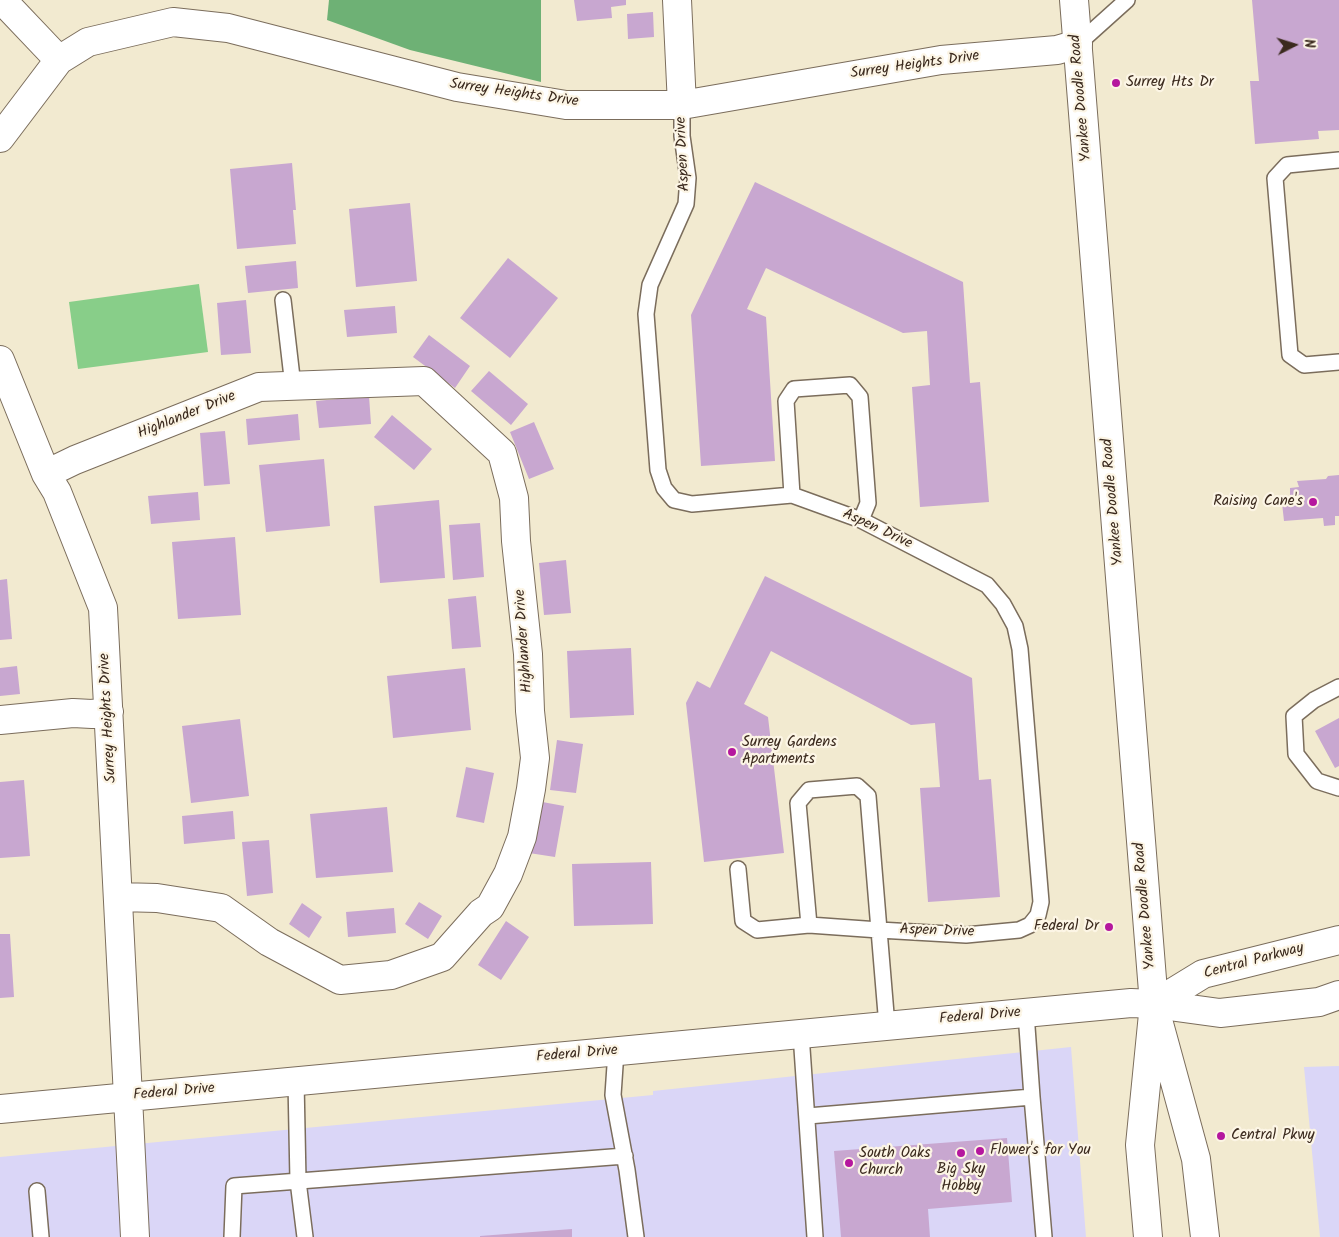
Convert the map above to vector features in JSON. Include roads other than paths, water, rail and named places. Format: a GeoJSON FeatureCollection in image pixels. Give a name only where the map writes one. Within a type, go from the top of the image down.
{"type":"FeatureCollection","features":[{"type":"Feature","properties":{"kind":"street"},"geometry":{"type":"LineString","coordinates":[[2,0],[60,60]]}},
{"type":"Feature","properties":{"kind":"street","name":"Aspen Drive"},"geometry":{"type":"LineString","coordinates":[[677,0],[682,105]]}},
{"type":"Feature","properties":{"kind":"street","name":"Yankee Doodle Road"},"geometry":{"type":"LineString","coordinates":[[1074,0],[1154,1004],[1140,1145],[1148,1237]]}},
{"type":"Feature","properties":{"kind":"street","name":"Surrey Heights Drive"},"geometry":{"type":"LineString","coordinates":[[0,138],[60,60],[88,42],[173,22],[228,28],[456,87],[566,105],[682,105],[941,60],[1057,50],[1078,44]]}},
{"type":"Feature","properties":{"kind":"street","name":"Surrey Heights Drive"},"geometry":{"type":"LineString","coordinates":[[0,360],[46,474],[57,492],[103,608],[135,1237]]}},
{"type":"Feature","properties":{"kind":"street","name":"Highlander Drive"},"geometry":{"type":"LineString","coordinates":[[46,474],[259,387],[424,381],[502,453],[514,498],[535,758],[522,837],[508,874],[490,907],[481,912],[442,956],[391,975],[340,980],[269,942],[220,908],[157,898],[118,897]]}},
{"type":"Feature","properties":{"kind":"street"},"geometry":{"type":"LineString","coordinates":[[0,720],[73,712],[92,714],[109,712]]}},
{"type":"Feature","properties":{"kind":"street","name":"Central Parkway"},"geometry":{"type":"LineString","coordinates":[[1154,1004],[1202,974],[1339,940]]}},
{"type":"Feature","properties":{"kind":"street"},"geometry":{"type":"LineString","coordinates":[[1154,1004],[1220,1014],[1319,1002],[1339,995]]}},
{"type":"Feature","properties":{"kind":"street","name":"Federal Drive"},"geometry":{"type":"LineString","coordinates":[[0,1109],[1131,1003],[1154,1004]]}},
{"type":"Feature","properties":{"kind":"street","name":"Yankee Doodle Road"},"geometry":{"type":"LineString","coordinates":[[1154,1004],[1196,1160],[1205,1237]]}},
{"type":"Feature","properties":{"kind":"lane"},"geometry":{"type":"LineString","coordinates":[[1078,44],[1127,0]]}},
{"type":"Feature","properties":{"kind":"lane","name":"Aspen Drive"},"geometry":{"type":"LineString","coordinates":[[682,105],[682,136],[688,178],[686,204],[650,285],[646,314],[658,470],[664,488],[674,500],[692,504],[792,495],[861,520],[986,585],[1003,604],[1015,626],[1020,649],[1041,902],[1038,915],[1030,924],[1019,930],[966,935],[879,930],[887,1026]]}},
{"type":"Feature","properties":{"kind":"lane"},"geometry":{"type":"LineString","coordinates":[[1339,160],[1287,165],[1275,178],[1290,355],[1304,365],[1339,362]]}},
{"type":"Feature","properties":{"kind":"lane"},"geometry":{"type":"LineString","coordinates":[[284,300],[293,386]]}},
{"type":"Feature","properties":{"kind":"lane"},"geometry":{"type":"LineString","coordinates":[[792,495],[786,401],[794,389],[850,385],[860,397],[868,503],[861,520]]}},
{"type":"Feature","properties":{"kind":"lane"},"geometry":{"type":"LineString","coordinates":[[1339,686],[1314,700],[1294,716],[1296,754],[1317,781],[1339,788]]}},
{"type":"Feature","properties":{"kind":"lane"},"geometry":{"type":"LineString","coordinates":[[738,869],[743,921],[757,930],[809,925],[879,930],[868,796],[856,786],[809,790],[798,803],[809,925]]}},
{"type":"Feature","properties":{"kind":"lane"},"geometry":{"type":"LineString","coordinates":[[1026,1013],[1044,1237]]}},
{"type":"Feature","properties":{"kind":"lane"},"geometry":{"type":"LineString","coordinates":[[802,1034],[815,1237]]}},
{"type":"Feature","properties":{"kind":"lane"},"geometry":{"type":"LineString","coordinates":[[616,1051],[614,1095],[625,1156],[636,1237]]}},
{"type":"Feature","properties":{"kind":"lane"},"geometry":{"type":"LineString","coordinates":[[296,1082],[298,1181],[305,1237]]}},
{"type":"Feature","properties":{"kind":"lane"},"geometry":{"type":"LineString","coordinates":[[808,1116],[1032,1097]]}},
{"type":"Feature","properties":{"kind":"lane"},"geometry":{"type":"LineString","coordinates":[[232,1237],[234,1186],[625,1156]]}},
{"type":"Feature","properties":{"kind":"lane"},"geometry":{"type":"LineString","coordinates":[[37,1191],[41,1237]]}},
{"type":"Feature","properties":{"kind":"place","name":"Surrey Hts Dr"},"geometry":{"type":"Point","coordinates":[1116,83]}},
{"type":"Feature","properties":{"kind":"place","name":"Raising Cane's"},"geometry":{"type":"Point","coordinates":[1313,502]}},
{"type":"Feature","properties":{"kind":"place","name":"Surrey Gardens Apartments"},"geometry":{"type":"Point","coordinates":[732,752]}},
{"type":"Feature","properties":{"kind":"place","name":"Federal Dr"},"geometry":{"type":"Point","coordinates":[1109,927]}},
{"type":"Feature","properties":{"kind":"place","name":"Central Pkwy"},"geometry":{"type":"Point","coordinates":[1221,1136]}},
{"type":"Feature","properties":{"kind":"place","name":"Flower's for You"},"geometry":{"type":"Point","coordinates":[980,1151]}},
{"type":"Feature","properties":{"kind":"place","name":"Big Sky Hobby"},"geometry":{"type":"Point","coordinates":[961,1153]}},
{"type":"Feature","properties":{"kind":"place","name":"South Oaks Church"},"geometry":{"type":"Point","coordinates":[849,1163]}}]}
